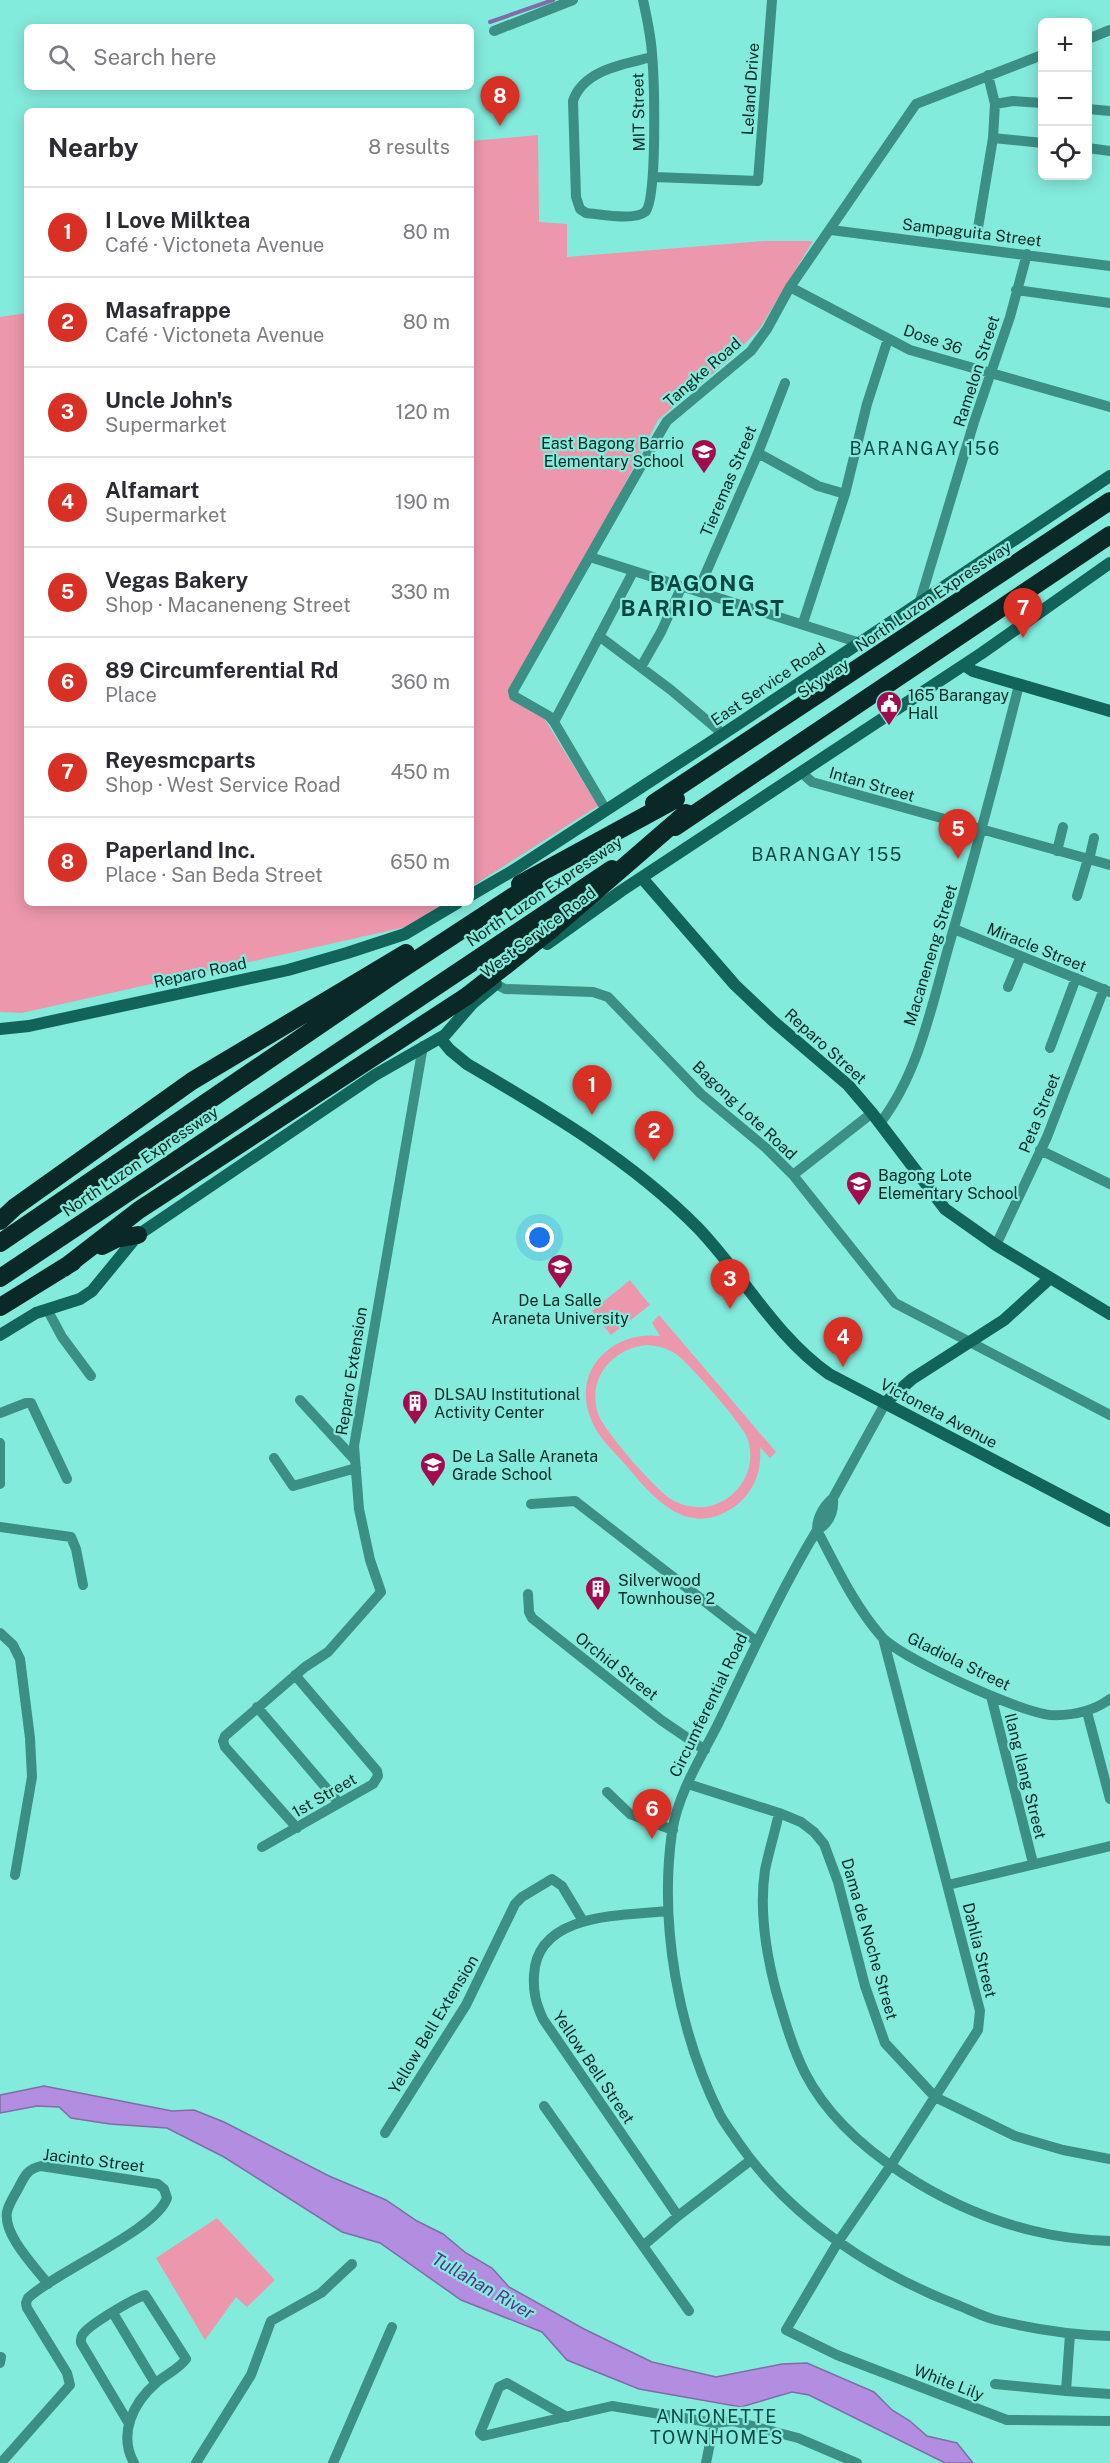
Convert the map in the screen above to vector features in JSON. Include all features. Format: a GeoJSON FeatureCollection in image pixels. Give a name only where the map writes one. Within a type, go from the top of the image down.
{"type":"FeatureCollection","features":[{"type":"Feature","properties":{"kind":"highway","name":"North Luzon Expressway"},"geometry":{"type":"LineString","coordinates":[[0,1243],[396,973],[1110,501]]}},
{"type":"Feature","properties":{"kind":"highway","name":"Skyway"},"geometry":{"type":"LineString","coordinates":[[681,806],[1110,508]]}},
{"type":"Feature","properties":{"kind":"highway"},"geometry":{"type":"LineString","coordinates":[[0,1221],[192,1081],[520,884],[681,806],[1110,529]]}},
{"type":"Feature","properties":{"kind":"highway","name":"North Luzon Expressway"},"geometry":{"type":"LineString","coordinates":[[0,1278],[1110,535]]}},
{"type":"Feature","properties":{"kind":"highway"},"geometry":{"type":"LineString","coordinates":[[64,1268],[139,1210],[467,996],[552,930],[681,806]]}},
{"type":"Feature","properties":{"kind":"highway"},"geometry":{"type":"LineString","coordinates":[[0,1307],[116,1239],[138,1235]]}},
{"type":"Feature","properties":{"kind":"street"},"geometry":{"type":"LineString","coordinates":[[494,30],[573,0]]}},
{"type":"Feature","properties":{"kind":"street","name":"MIT Street"},"geometry":{"type":"LineString","coordinates":[[643,0],[652,57],[654,177],[648,210],[636,216],[586,213],[580,209],[576,197],[573,101],[577,89],[585,81],[620,65],[652,57]]}},
{"type":"Feature","properties":{"kind":"street","name":"Leland Drive"},"geometry":{"type":"LineString","coordinates":[[654,177],[758,181],[772,0]]}},
{"type":"Feature","properties":{"kind":"street"},"geometry":{"type":"LineString","coordinates":[[1092,37],[1110,30]]}},
{"type":"Feature","properties":{"kind":"street","name":"Tangke Road"},"geometry":{"type":"LineString","coordinates":[[554,722],[549,716],[514,696],[513,691],[664,424],[751,351],[767,329],[790,286],[831,230],[916,104],[1038,56]]}},
{"type":"Feature","properties":{"kind":"street"},"geometry":{"type":"LineString","coordinates":[[978,228],[993,138],[995,104],[988,75]]}},
{"type":"Feature","properties":{"kind":"street"},"geometry":{"type":"LineString","coordinates":[[995,104],[1013,101],[1038,104]]}},
{"type":"Feature","properties":{"kind":"street"},"geometry":{"type":"LineString","coordinates":[[1092,109],[1110,111]]}},
{"type":"Feature","properties":{"kind":"street"},"geometry":{"type":"LineString","coordinates":[[993,138],[1038,143]]}},
{"type":"Feature","properties":{"kind":"street"},"geometry":{"type":"LineString","coordinates":[[1092,149],[1110,151]]}},
{"type":"Feature","properties":{"kind":"street","name":"Sampaguita Street"},"geometry":{"type":"LineString","coordinates":[[831,230],[1110,266]]}},
{"type":"Feature","properties":{"kind":"street","name":"Ramelon Street"},"geometry":{"type":"LineString","coordinates":[[920,600],[1010,317],[1027,254]]}},
{"type":"Feature","properties":{"kind":"street","name":"Dose 36"},"geometry":{"type":"LineString","coordinates":[[790,286],[888,339],[931,357],[1110,407]]}},
{"type":"Feature","properties":{"kind":"street"},"geometry":{"type":"LineString","coordinates":[[1016,290],[1110,303]]}},
{"type":"Feature","properties":{"kind":"street"},"geometry":{"type":"LineString","coordinates":[[803,623],[845,494],[867,404],[888,339]]}},
{"type":"Feature","properties":{"kind":"street","name":"Tieremas Street"},"geometry":{"type":"LineString","coordinates":[[698,591],[758,453],[785,383]]}},
{"type":"Feature","properties":{"kind":"street"},"geometry":{"type":"LineString","coordinates":[[758,453],[818,486],[845,494]]}},
{"type":"Feature","properties":{"kind":"street","name":"East Service Road"},"geometry":{"type":"LineString","coordinates":[[474,893],[723,734],[860,643],[920,600],[1110,476]]}},
{"type":"Feature","properties":{"kind":"street"},"geometry":{"type":"LineString","coordinates":[[590,557],[860,643]]}},
{"type":"Feature","properties":{"kind":"street","name":"West Service Road"},"geometry":{"type":"LineString","coordinates":[[0,1335],[36,1313],[80,1299],[92,1291],[138,1235],[375,1075],[440,1038],[472,1004],[560,934],[964,665],[1110,563]]}},
{"type":"Feature","properties":{"kind":"street"},"geometry":{"type":"LineString","coordinates":[[606,810],[554,722],[633,572]]}},
{"type":"Feature","properties":{"kind":"street"},"geometry":{"type":"LineString","coordinates":[[640,667],[661,632],[682,586]]}},
{"type":"Feature","properties":{"kind":"street"},"geometry":{"type":"LineString","coordinates":[[599,636],[723,734]]}},
{"type":"Feature","properties":{"kind":"street"},"geometry":{"type":"LineString","coordinates":[[964,665],[973,671],[1110,711]]}},
{"type":"Feature","properties":{"kind":"street","name":"Macaneneng Street"},"geometry":{"type":"LineString","coordinates":[[793,1175],[876,1118],[897,1099],[913,1062],[954,929],[1019,685]]}},
{"type":"Feature","properties":{"kind":"street","name":"Intan Street"},"geometry":{"type":"LineString","coordinates":[[802,773],[812,782],[1110,865]]}},
{"type":"Feature","properties":{"kind":"street"},"geometry":{"type":"LineString","coordinates":[[1057,851],[1063,827]]}},
{"type":"Feature","properties":{"kind":"street"},"geometry":{"type":"LineString","coordinates":[[1077,896],[1094,838]]}},
{"type":"Feature","properties":{"kind":"street","name":"Reparo Street"},"geometry":{"type":"LineString","coordinates":[[642,878],[735,985],[848,1085],[945,1209],[996,1245],[1110,1314]]}},
{"type":"Feature","properties":{"kind":"street","name":"Reparo Road"},"geometry":{"type":"LineString","coordinates":[[0,1029],[29,1026],[288,970],[405,934],[452,906]]}},
{"type":"Feature","properties":{"kind":"street","name":"Miracle Street"},"geometry":{"type":"LineString","coordinates":[[954,929],[1107,991]]}},
{"type":"Feature","properties":{"kind":"street"},"geometry":{"type":"LineString","coordinates":[[1008,987],[1021,956]]}},
{"type":"Feature","properties":{"kind":"street"},"geometry":{"type":"LineString","coordinates":[[1050,1048],[1076,978]]}},
{"type":"Feature","properties":{"kind":"street","name":"Bagong Lote Road"},"geometry":{"type":"LineString","coordinates":[[496,984],[511,989],[593,992],[609,997],[701,1094],[766,1148],[793,1175],[895,1303],[1110,1415]]}},
{"type":"Feature","properties":{"kind":"street","name":"Peta Street"},"geometry":{"type":"LineString","coordinates":[[996,1245],[1041,1150],[1107,991]]}},
{"type":"Feature","properties":{"kind":"street","name":"Victoneta Avenue"},"geometry":{"type":"LineString","coordinates":[[440,1038],[467,1064],[584,1135],[634,1171],[698,1228],[778,1326],[813,1363],[829,1374],[1110,1521]]}},
{"type":"Feature","properties":{"kind":"street","name":"Reparo Extension"},"geometry":{"type":"LineString","coordinates":[[297,1828],[225,1747],[223,1741],[225,1736],[257,1707],[295,1675],[328,1652],[381,1592],[370,1560],[360,1509],[354,1446],[423,1046]]}},
{"type":"Feature","properties":{"kind":"street"},"geometry":{"type":"LineString","coordinates":[[1041,1150],[1110,1184]]}},
{"type":"Feature","properties":{"kind":"street","name":"Circumferential Road"},"geometry":{"type":"LineString","coordinates":[[1049,1278],[1004,1320],[912,1379],[886,1402],[832,1498],[834,1510],[825,1526],[817,1530],[780,1594],[688,1784],[673,1830],[668,1911],[680,2001],[697,2061],[721,2117],[777,2192],[838,2242],[927,2294],[994,2320],[1070,2334],[1110,2336]]}},
{"type":"Feature","properties":{"kind":"street"},"geometry":{"type":"LineString","coordinates":[[47,1310],[62,1337],[91,1376]]}},
{"type":"Feature","properties":{"kind":"street"},"geometry":{"type":"LineString","coordinates":[[274,1458],[293,1486],[356,1464],[300,1400]]}},
{"type":"Feature","properties":{"kind":"street"},"geometry":{"type":"LineString","coordinates":[[0,1413],[31,1403],[67,1479]]}},
{"type":"Feature","properties":{"kind":"street"},"geometry":{"type":"LineString","coordinates":[[0,1443],[0,1484]]}},
{"type":"Feature","properties":{"kind":"street"},"geometry":{"type":"LineString","coordinates":[[531,1504],[575,1501],[757,1642]]}},
{"type":"Feature","properties":{"kind":"street"},"geometry":{"type":"LineString","coordinates":[[0,1527],[71,1537],[76,1549],[83,1585]]}},
{"type":"Feature","properties":{"kind":"street","name":"Gladiola Street"},"geometry":{"type":"LineString","coordinates":[[817,1530],[866,1618],[882,1638],[911,1657],[991,1696],[1024,1709],[1048,1715],[1088,1712],[1110,1699]]}},
{"type":"Feature","properties":{"kind":"street","name":"Orchid Street"},"geometry":{"type":"LineString","coordinates":[[528,1594],[529,1612],[532,1618],[652,1713],[705,1750]]}},
{"type":"Feature","properties":{"kind":"street"},"geometry":{"type":"LineString","coordinates":[[0,1633],[13,1645],[20,1659],[30,1738],[32,1778],[15,1875]]}},
{"type":"Feature","properties":{"kind":"street","name":"Dahlia Street"},"geometry":{"type":"LineString","coordinates":[[786,2330],[838,2242],[978,2030],[980,2011],[882,1638]]}},
{"type":"Feature","properties":{"kind":"street","name":"1st Street"},"geometry":{"type":"LineString","coordinates":[[262,1847],[373,1784],[378,1776],[377,1771],[295,1675]]}},
{"type":"Feature","properties":{"kind":"street","name":"Ilang Ilang Street"},"geometry":{"type":"LineString","coordinates":[[991,1696],[1033,1863]]}},
{"type":"Feature","properties":{"kind":"street"},"geometry":{"type":"LineString","coordinates":[[257,1707],[339,1803]]}},
{"type":"Feature","properties":{"kind":"street"},"geometry":{"type":"LineString","coordinates":[[1088,1712],[1110,1799]]}},
{"type":"Feature","properties":{"kind":"street","name":"Dama de Noche Street"},"geometry":{"type":"LineString","coordinates":[[688,1784],[801,1822],[824,1844],[838,1882],[865,1986],[885,2043],[935,2097],[1015,2136],[1063,2150],[1110,2159]]}},
{"type":"Feature","properties":{"kind":"street"},"geometry":{"type":"LineString","coordinates":[[607,1792],[630,1814],[673,1830]]}},
{"type":"Feature","properties":{"kind":"street"},"geometry":{"type":"LineString","coordinates":[[779,1813],[765,1871],[764,1919],[768,1961],[785,2022],[805,2072],[825,2104],[853,2136],[923,2187],[1005,2222],[1033,2231],[1085,2240],[1110,2241]]}},
{"type":"Feature","properties":{"kind":"street"},"geometry":{"type":"LineString","coordinates":[[948,1885],[1110,1846]]}},
{"type":"Feature","properties":{"kind":"street","name":"Yellow Bell Extension"},"geometry":{"type":"LineString","coordinates":[[385,2133],[466,2005],[515,1904],[522,1897],[552,1879],[562,1886],[583,1921]]}},
{"type":"Feature","properties":{"kind":"street","name":"Yellow Bell Street"},"geometry":{"type":"LineString","coordinates":[[668,1911],[583,1921],[554,1935],[540,1949],[534,1967],[533,1989],[536,2006],[678,2216]]}},
{"type":"Feature","properties":{"kind":"street"},"geometry":{"type":"LineString","coordinates":[[544,2106],[689,2311]]}},
{"type":"Feature","properties":{"kind":"street"},"geometry":{"type":"LineString","coordinates":[[644,2245],[751,2160]]}},
{"type":"Feature","properties":{"kind":"street","name":"Jacinto Street"},"geometry":{"type":"LineString","coordinates":[[1,2463],[70,2385],[67,2373],[26,2303],[34,2293],[48,2284],[82,2261],[120,2241],[159,2211],[166,2198],[164,2189],[158,2184],[41,2166],[32,2168],[26,2173],[11,2202],[7,2221],[12,2237],[48,2284]]}},
{"type":"Feature","properties":{"kind":"street"},"geometry":{"type":"LineString","coordinates":[[196,2463],[251,2375],[271,2320],[321,2292],[352,2264]]}},
{"type":"Feature","properties":{"kind":"street"},"geometry":{"type":"LineString","coordinates":[[128,2422],[156,2383],[184,2362],[184,2355],[148,2298],[141,2296],[83,2333],[81,2343],[128,2422],[129,2449],[134,2463]]}},
{"type":"Feature","properties":{"kind":"street"},"geometry":{"type":"LineString","coordinates":[[113,2313],[156,2383]]}},
{"type":"Feature","properties":{"kind":"street"},"geometry":{"type":"LineString","coordinates":[[333,2463],[392,2327]]}},
{"type":"Feature","properties":{"kind":"street","name":"White Lily"},"geometry":{"type":"LineString","coordinates":[[786,2330],[837,2355],[1007,2420],[1110,2421]]}},
{"type":"Feature","properties":{"kind":"street"},"geometry":{"type":"LineString","coordinates":[[1066,2391],[1070,2334]]}},
{"type":"Feature","properties":{"kind":"street"},"geometry":{"type":"LineString","coordinates":[[0,2363],[1,2357]]}},
{"type":"Feature","properties":{"kind":"street"},"geometry":{"type":"LineString","coordinates":[[567,2417],[507,2383],[500,2387],[480,2433],[483,2436],[567,2417],[612,2406],[714,2423],[733,2421],[798,2438],[856,2463]]}},
{"type":"Feature","properties":{"kind":"street"},"geometry":{"type":"LineString","coordinates":[[995,2384],[1110,2394]]}},
{"type":"Feature","properties":{"kind":"street"},"geometry":{"type":"LineString","coordinates":[[706,2463],[714,2423]]}},
{"type":"Feature","properties":{"kind":"shaded area"},"geometry":{"type":"Polygon","coordinates":[[[538,135],[539,222],[567,224],[567,257],[765,241],[813,241],[760,328],[730,359],[658,420],[587,557],[508,693],[544,718],[598,806],[474,885],[474,141],[538,135]]]}},
{"type":"Feature","properties":{"kind":"shaded area"},"geometry":{"type":"Polygon","coordinates":[[[24,313],[24,906],[439,906],[406,927],[22,1013],[0,1012],[0,317],[24,313]]]}},
{"type":"Feature","properties":{"kind":"shaded area"},"geometry":{"type":"Polygon","coordinates":[[[630,1280],[650,1305],[611,1335],[592,1311],[630,1280]]]}},
{"type":"Feature","properties":{"kind":"shaded area"},"geometry":{"type":"Polygon","coordinates":[[[659,1315],[776,1452],[770,1458],[760,1447],[760,1465],[752,1488],[734,1507],[717,1516],[700,1519],[685,1516],[658,1500],[605,1442],[591,1419],[586,1401],[591,1370],[600,1357],[612,1347],[626,1340],[642,1336],[660,1336],[652,1323],[659,1315]],[[647,1345],[623,1352],[605,1368],[596,1390],[599,1416],[622,1448],[666,1496],[678,1503],[690,1506],[705,1507],[717,1504],[728,1498],[744,1481],[750,1459],[750,1447],[746,1435],[725,1406],[683,1360],[663,1348],[647,1345]]]}},
{"type":"Feature","properties":{"kind":"shaded area"},"geometry":{"type":"Polygon","coordinates":[[[217,2218],[275,2280],[247,2307],[236,2297],[205,2340],[156,2258],[217,2218]]]}},
{"type":"Feature","properties":{"kind":"water","name":"Tullahan River"},"geometry":{"type":"Polygon","coordinates":[[[44,2086],[172,2111],[194,2110],[224,2122],[329,2176],[386,2200],[417,2221],[443,2234],[466,2253],[492,2268],[509,2287],[584,2329],[652,2362],[716,2377],[782,2364],[807,2363],[874,2392],[892,2410],[910,2421],[927,2436],[957,2443],[973,2463],[945,2463],[809,2395],[792,2392],[741,2407],[639,2389],[567,2360],[542,2332],[461,2300],[380,2243],[342,2232],[224,2157],[167,2128],[110,2124],[71,2118],[59,2107],[37,2106],[0,2113],[0,2095],[44,2086]]]}},
{"type":"Feature","properties":{"kind":"waterway"},"geometry":{"type":"LineString","coordinates":[[490,22],[553,0]]}},
{"type":"Feature","properties":{"kind":"place","name":"Paperland Inc."},"geometry":{"type":"Point","coordinates":[500,126]}},
{"type":"Feature","properties":{"kind":"place","name":"East Bagong Barrio Elementary School"},"geometry":{"type":"Point","coordinates":[704,475]}},
{"type":"Feature","properties":{"kind":"place","name":"Reyesmcparts"},"geometry":{"type":"Point","coordinates":[1023,638]}},
{"type":"Feature","properties":{"kind":"place","name":"165 Barangay Hall"},"geometry":{"type":"Point","coordinates":[889,727]}},
{"type":"Feature","properties":{"kind":"place","name":"Vegas Bakery"},"geometry":{"type":"Point","coordinates":[958,859]}},
{"type":"Feature","properties":{"kind":"place","name":"I Love Milktea"},"geometry":{"type":"Point","coordinates":[592,1115]}},
{"type":"Feature","properties":{"kind":"place","name":"Masafrappe"},"geometry":{"type":"Point","coordinates":[654,1161]}},
{"type":"Feature","properties":{"kind":"place","name":"Bagong Lote Elementary School"},"geometry":{"type":"Point","coordinates":[859,1207]}},
{"type":"Feature","properties":{"kind":"place","name":"De La Salle Araneta University"},"geometry":{"type":"Point","coordinates":[560,1290]}},
{"type":"Feature","properties":{"kind":"place","name":"Uncle John's"},"geometry":{"type":"Point","coordinates":[730,1309]}},
{"type":"Feature","properties":{"kind":"place","name":"Alfamart"},"geometry":{"type":"Point","coordinates":[843,1367]}},
{"type":"Feature","properties":{"kind":"place","name":"DLSAU Institutional Activity Center"},"geometry":{"type":"Point","coordinates":[415,1426]}},
{"type":"Feature","properties":{"kind":"place","name":"De La Salle Araneta Grade School"},"geometry":{"type":"Point","coordinates":[433,1488]}},
{"type":"Feature","properties":{"kind":"place","name":"Silverwood Townhouse 2"},"geometry":{"type":"Point","coordinates":[598,1612]}},
{"type":"Feature","properties":{"kind":"place","name":"89 Circumferential Rd"},"geometry":{"type":"Point","coordinates":[652,1839]}},
{"type":"Feature","properties":{"kind":"district","name":"BARANGAY 156"},"geometry":{"type":"Point","coordinates":[925,449]}},
{"type":"Feature","properties":{"kind":"district","name":"BAGONG BARRIO EAST"},"geometry":{"type":"Point","coordinates":[703,596]}},
{"type":"Feature","properties":{"kind":"district","name":"BARANGAY 155"},"geometry":{"type":"Point","coordinates":[827,855]}},
{"type":"Feature","properties":{"kind":"district","name":"ANTONETTE TOWNHOMES"},"geometry":{"type":"Point","coordinates":[717,2427]}}]}
